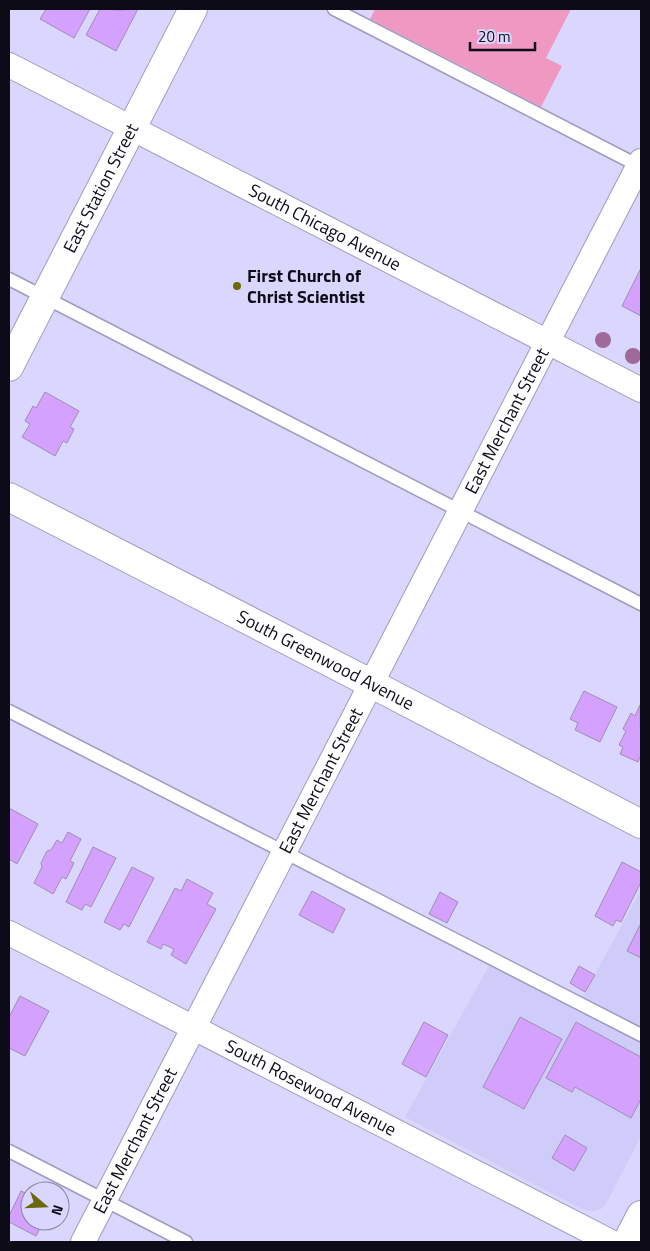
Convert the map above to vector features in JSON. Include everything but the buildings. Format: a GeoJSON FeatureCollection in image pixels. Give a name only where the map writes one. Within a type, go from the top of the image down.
{"type":"FeatureCollection","features":[{"type":"Feature","properties":{"kind":"street","name":"East Station Street"},"geometry":{"type":"LineString","coordinates":[[9,367],[193,9]]}},
{"type":"Feature","properties":{"kind":"street","name":"South Chicago Avenue"},"geometry":{"type":"LineString","coordinates":[[9,65],[641,390]]}},
{"type":"Feature","properties":{"kind":"street","name":"East Merchant Street"},"geometry":{"type":"LineString","coordinates":[[83,1242],[640,164]]}},
{"type":"Feature","properties":{"kind":"street","name":"South Greenwood Avenue"},"geometry":{"type":"LineString","coordinates":[[9,497],[641,824]]}},
{"type":"Feature","properties":{"kind":"street","name":"South Rosewood Avenue"},"geometry":{"type":"LineString","coordinates":[[9,933],[611,1242]]}},
{"type":"Feature","properties":{"kind":"street"},"geometry":{"type":"LineString","coordinates":[[627,1242],[641,1215]]}},
{"type":"Feature","properties":{"kind":"lane"},"geometry":{"type":"LineString","coordinates":[[334,9],[640,164]]}},
{"type":"Feature","properties":{"kind":"lane"},"geometry":{"type":"LineString","coordinates":[[9,279],[641,604]]}},
{"type":"Feature","properties":{"kind":"lane"},"geometry":{"type":"LineString","coordinates":[[9,711],[641,1035]]}},
{"type":"Feature","properties":{"kind":"lane"},"geometry":{"type":"LineString","coordinates":[[9,1152],[186,1242]]}},
{"type":"Feature","properties":{"kind":"shaded area"},"geometry":{"type":"Polygon","coordinates":[[[375,9],[571,9],[546,58],[562,66],[541,107],[370,19],[375,9]]]}},
{"type":"Feature","properties":{"kind":"shaded area"},"geometry":{"type":"Polygon","coordinates":[[[641,890],[641,1136],[606,1204],[601,1209],[590,1211],[582,1209],[405,1117],[496,953],[581,1000],[641,890]]]}},
{"type":"Feature","properties":{"kind":"place","name":"First Church of Christ Scientist"},"geometry":{"type":"Point","coordinates":[237,286]}}]}
